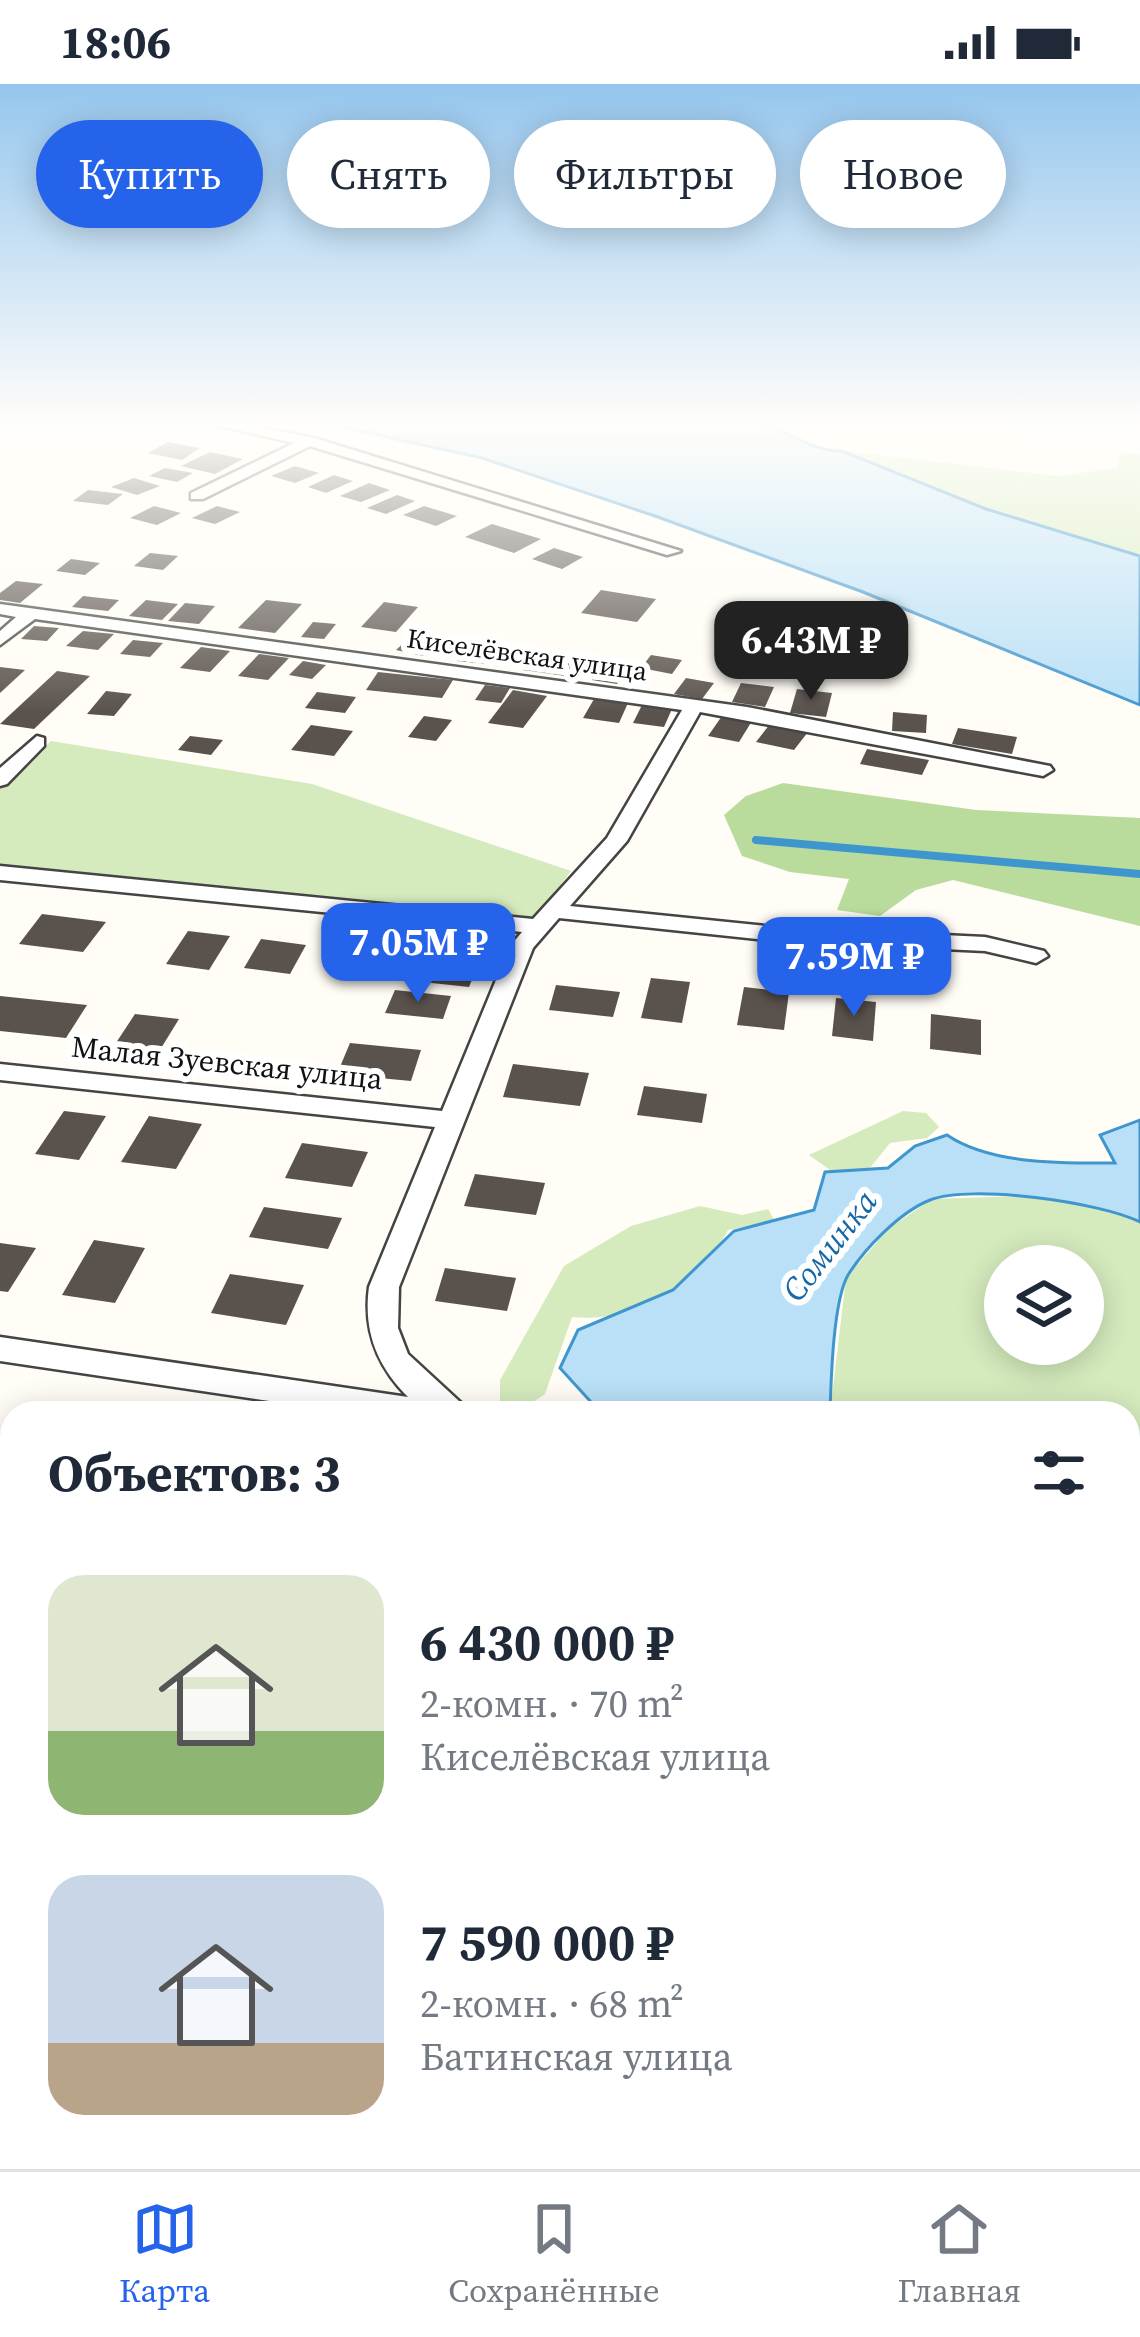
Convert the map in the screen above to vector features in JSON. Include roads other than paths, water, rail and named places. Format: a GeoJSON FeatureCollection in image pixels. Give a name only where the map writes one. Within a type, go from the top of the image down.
{"type":"FeatureCollection","features":[{"type":"Feature","properties":{"kind":"street"},"geometry":{"type":"LineString","coordinates":[[568,519],[673,551]]}},
{"type":"Feature","properties":{"kind":"street","name":"Киселёвская улица"},"geometry":{"type":"LineString","coordinates":[[0,609],[694,705],[1043,770]]}},
{"type":"Feature","properties":{"kind":"street"},"geometry":{"type":"LineString","coordinates":[[0,640],[31,613]]}},
{"type":"Feature","properties":{"kind":"street"},"geometry":{"type":"LineString","coordinates":[[440,1401],[408,1378],[388,1349],[380,1318],[385,1287],[447,1120],[522,946],[616,841],[694,705]]}},
{"type":"Feature","properties":{"kind":"street"},"geometry":{"type":"LineString","coordinates":[[0,780],[38,742]]}},
{"type":"Feature","properties":{"kind":"street"},"geometry":{"type":"LineString","coordinates":[[0,873],[547,919],[985,944],[1036,956]]}},
{"type":"Feature","properties":{"kind":"street","name":"Малая Зуевская улица"},"geometry":{"type":"LineString","coordinates":[[0,1072],[447,1120]]}},
{"type":"Feature","properties":{"kind":"street"},"geometry":{"type":"LineString","coordinates":[[0,1349],[353,1401]]}},
{"type":"Feature","properties":{"kind":"water"},"geometry":{"type":"Polygon","coordinates":[[[664,519],[1020,519],[1140,556],[1140,705],[863,592],[664,519]]]}},
{"type":"Feature","properties":{"kind":"water","name":"Соминка"},"geometry":{"type":"Polygon","coordinates":[[[1140,1120],[1140,1222],[1067,1202],[1004,1195],[949,1196],[907,1213],[855,1265],[843,1287],[831,1401],[590,1401],[560,1368],[578,1330],[673,1290],[734,1231],[814,1210],[825,1172],[888,1168],[915,1146],[947,1135],[1006,1157],[1115,1163],[1100,1135],[1140,1120]]]}},
{"type":"Feature","properties":{"kind":"waterway"},"geometry":{"type":"LineString","coordinates":[[756,840],[1140,874]]}}]}
